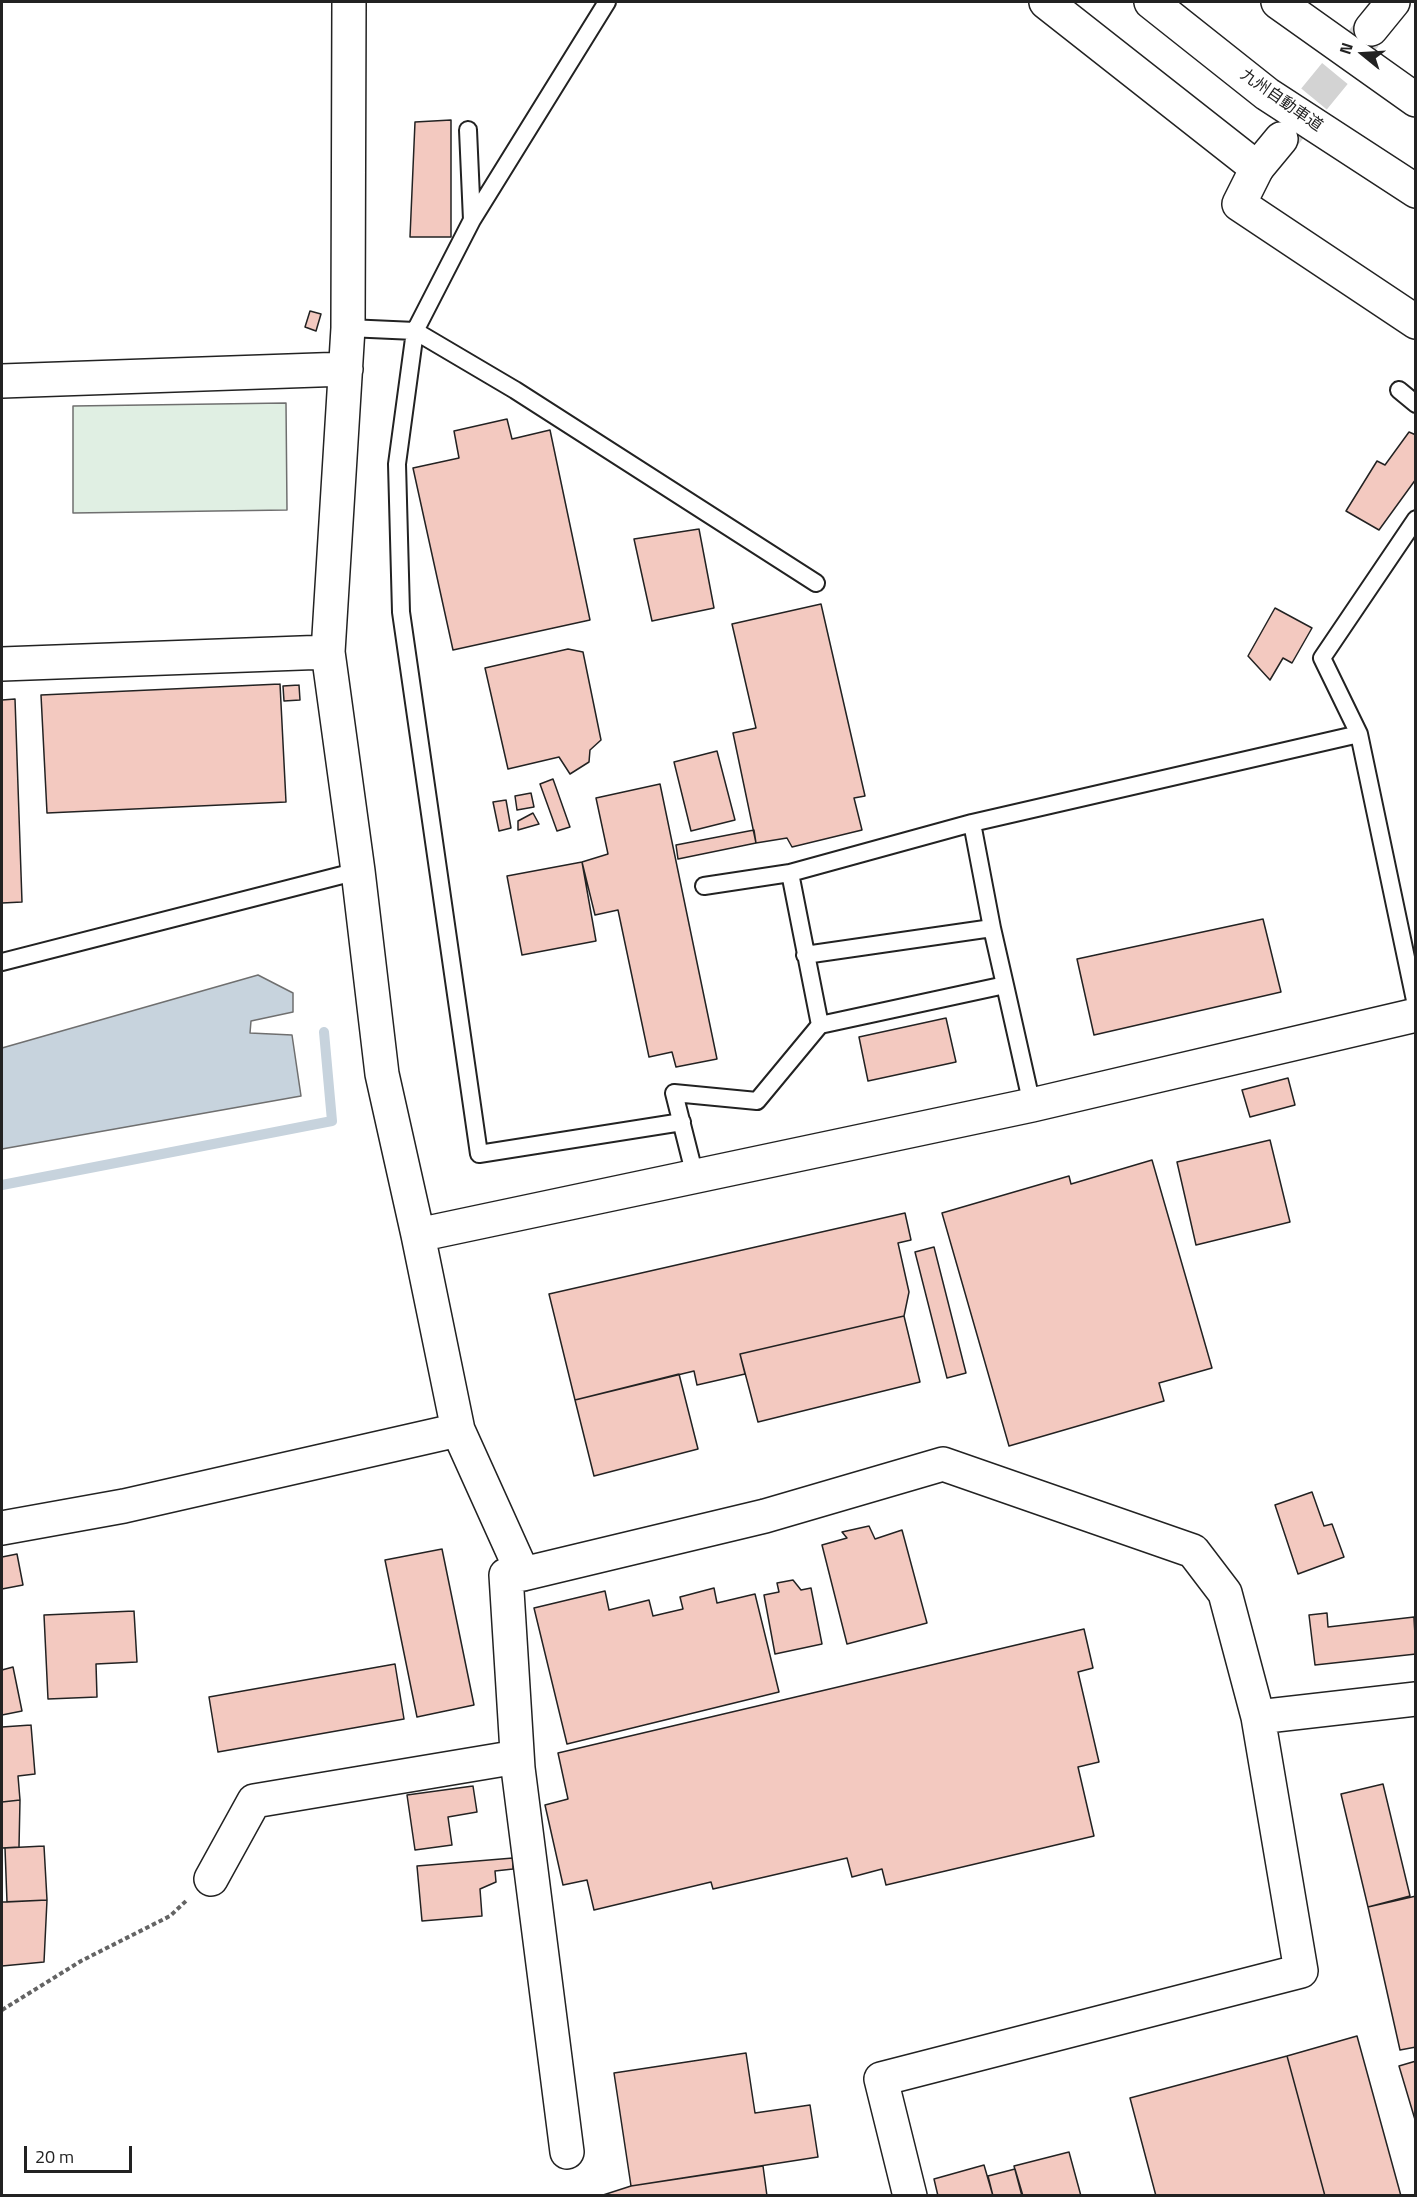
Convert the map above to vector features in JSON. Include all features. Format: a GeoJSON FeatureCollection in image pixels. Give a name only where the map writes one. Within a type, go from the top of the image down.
{"type":"FeatureCollection","features":[{"type":"Feature","properties":{"kind":"main road"},"geometry":{"type":"LineString","coordinates":[[349,2],[348,328],[328,652],[358,871],[382,1074],[458,1430],[523,1574]]}},
{"type":"Feature","properties":{"kind":"main road"},"geometry":{"type":"LineString","coordinates":[[1046,2],[1257,168]]}},
{"type":"Feature","properties":{"kind":"main road","name":"九州自動車道"},"geometry":{"type":"LineString","coordinates":[[1152,2],[1267,94],[1416,191]]}},
{"type":"Feature","properties":{"kind":"main road"},"geometry":{"type":"LineString","coordinates":[[1278,2],[1416,100]]}},
{"type":"Feature","properties":{"kind":"main road"},"geometry":{"type":"LineString","coordinates":[[1371,29],[1393,2]]}},
{"type":"Feature","properties":{"kind":"main road"},"geometry":{"type":"LineString","coordinates":[[1281,139],[1257,168],[1239,204],[1416,322]]}},
{"type":"Feature","properties":{"kind":"main road"},"geometry":{"type":"LineString","coordinates":[[2,381],[346,369]]}},
{"type":"Feature","properties":{"kind":"main road"},"geometry":{"type":"LineString","coordinates":[[2,664],[328,652]]}},
{"type":"Feature","properties":{"kind":"main road"},"geometry":{"type":"LineString","coordinates":[[418,1235],[1032,1105],[1416,1014]]}},
{"type":"Feature","properties":{"kind":"main road"},"geometry":{"type":"LineString","coordinates":[[2,1528],[124,1506],[458,1430]]}},
{"type":"Feature","properties":{"kind":"main road"},"geometry":{"type":"LineString","coordinates":[[567,2152],[517,1757],[506,1575],[523,1574],[765,1516],[943,1464],[1193,1551],[1225,1593],[1258,1717],[1301,1971],[881,2079],[910,2196]]}},
{"type":"Feature","properties":{"kind":"main road"},"geometry":{"type":"LineString","coordinates":[[1258,1717],[1416,1699]]}},
{"type":"Feature","properties":{"kind":"main road"},"geometry":{"type":"LineString","coordinates":[[211,1879],[254,1801],[517,1757]]}},
{"type":"Feature","properties":{"kind":"lane"},"geometry":{"type":"LineString","coordinates":[[607,2],[472,219],[415,330],[397,464],[401,612],[479,1154],[682,1122]]}},
{"type":"Feature","properties":{"kind":"lane"},"geometry":{"type":"LineString","coordinates":[[468,130],[472,219]]}},
{"type":"Feature","properties":{"kind":"lane"},"geometry":{"type":"LineString","coordinates":[[348,328],[415,330],[515,390],[816,583]]}},
{"type":"Feature","properties":{"kind":"lane"},"geometry":{"type":"LineString","coordinates":[[1399,390],[1416,404]]}},
{"type":"Feature","properties":{"kind":"lane"},"geometry":{"type":"LineString","coordinates":[[1416,519],[1322,658],[1359,734],[1416,1005]]}},
{"type":"Feature","properties":{"kind":"lane"},"geometry":{"type":"LineString","coordinates":[[704,886],[790,873],[972,823],[1359,734]]}},
{"type":"Feature","properties":{"kind":"lane"},"geometry":{"type":"LineString","coordinates":[[972,823],[992,928],[1032,1105]]}},
{"type":"Feature","properties":{"kind":"lane"},"geometry":{"type":"LineString","coordinates":[[2,962],[358,871]]}},
{"type":"Feature","properties":{"kind":"lane"},"geometry":{"type":"LineString","coordinates":[[790,873],[819,1025]]}},
{"type":"Feature","properties":{"kind":"lane"},"geometry":{"type":"LineString","coordinates":[[806,955],[992,928]]}},
{"type":"Feature","properties":{"kind":"lane"},"geometry":{"type":"LineString","coordinates":[[695,1176],[674,1093],[757,1101],[819,1025],[1005,985]]}},
{"type":"Feature","properties":{"kind":"path"},"geometry":{"type":"LineString","coordinates":[[2,2010],[81,1961],[170,1916],[211,1879]]}},
{"type":"Feature","properties":{"kind":"green space"},"geometry":{"type":"Polygon","coordinates":[[[286,403],[287,510],[73,513],[73,406],[286,403]]]}},
{"type":"Feature","properties":{"kind":"shaded area"},"geometry":{"type":"Polygon","coordinates":[[[258,975],[293,993],[293,1012],[251,1021],[250,1033],[292,1035],[301,1096],[2,1149],[2,1048],[258,975]]]}},
{"type":"Feature","properties":{"kind":"building"},"geometry":{"type":"Polygon","coordinates":[[[451,120],[451,237],[410,237],[415,122],[451,120]]]}},
{"type":"Feature","properties":{"kind":"building"},"geometry":{"type":"Polygon","coordinates":[[[310,311],[321,314],[316,331],[305,327],[310,311]]]}},
{"type":"Feature","properties":{"kind":"building"},"geometry":{"type":"Polygon","coordinates":[[[507,419],[512,439],[550,430],[590,620],[453,650],[413,468],[459,458],[454,431],[507,419]]]}},
{"type":"Feature","properties":{"kind":"building"},"geometry":{"type":"Polygon","coordinates":[[[1409,432],[1416,435],[1416,479],[1379,530],[1346,511],[1377,461],[1385,465],[1409,432]]]}},
{"type":"Feature","properties":{"kind":"building"},"geometry":{"type":"Polygon","coordinates":[[[699,529],[714,608],[652,621],[634,539],[699,529]]]}},
{"type":"Feature","properties":{"kind":"building"},"geometry":{"type":"Polygon","coordinates":[[[821,604],[865,796],[854,798],[862,830],[792,847],[787,838],[756,843],[733,733],[756,728],[732,624],[821,604]]]}},
{"type":"Feature","properties":{"kind":"building"},"geometry":{"type":"Polygon","coordinates":[[[1275,608],[1312,628],[1292,663],[1283,658],[1270,680],[1248,656],[1275,608]]]}},
{"type":"Feature","properties":{"kind":"building"},"geometry":{"type":"Polygon","coordinates":[[[568,649],[583,652],[601,740],[590,750],[589,762],[570,774],[559,757],[508,769],[485,668],[568,649]]]}},
{"type":"Feature","properties":{"kind":"building"},"geometry":{"type":"Polygon","coordinates":[[[280,684],[286,802],[47,813],[41,695],[280,684]]]}},
{"type":"Feature","properties":{"kind":"building"},"geometry":{"type":"Polygon","coordinates":[[[299,685],[300,700],[284,701],[283,686],[299,685]]]}},
{"type":"Feature","properties":{"kind":"building"},"geometry":{"type":"Polygon","coordinates":[[[15,699],[22,902],[2,903],[2,700],[15,699]]]}},
{"type":"Feature","properties":{"kind":"building"},"geometry":{"type":"Polygon","coordinates":[[[717,751],[735,820],[691,831],[674,762],[717,751]]]}},
{"type":"Feature","properties":{"kind":"building"},"geometry":{"type":"Polygon","coordinates":[[[553,779],[570,827],[557,831],[540,784],[553,779]]]}},
{"type":"Feature","properties":{"kind":"building"},"geometry":{"type":"Polygon","coordinates":[[[660,784],[717,1059],[676,1067],[672,1052],[649,1057],[618,910],[595,915],[582,862],[608,854],[596,798],[660,784]]]}},
{"type":"Feature","properties":{"kind":"building"},"geometry":{"type":"Polygon","coordinates":[[[531,793],[534,807],[517,810],[515,796],[531,793]]]}},
{"type":"Feature","properties":{"kind":"building"},"geometry":{"type":"Polygon","coordinates":[[[506,800],[511,828],[499,831],[493,802],[506,800]]]}},
{"type":"Feature","properties":{"kind":"building"},"geometry":{"type":"Polygon","coordinates":[[[533,813],[539,824],[518,830],[518,821],[533,813]]]}},
{"type":"Feature","properties":{"kind":"building"},"geometry":{"type":"Polygon","coordinates":[[[754,830],[756,843],[678,859],[676,845],[754,830]]]}},
{"type":"Feature","properties":{"kind":"building"},"geometry":{"type":"Polygon","coordinates":[[[582,862],[596,941],[522,955],[507,876],[582,862]]]}},
{"type":"Feature","properties":{"kind":"building"},"geometry":{"type":"Polygon","coordinates":[[[1263,919],[1281,992],[1094,1035],[1077,959],[1263,919]]]}},
{"type":"Feature","properties":{"kind":"building"},"geometry":{"type":"Polygon","coordinates":[[[946,1018],[956,1062],[868,1081],[859,1037],[946,1018]]]}},
{"type":"Feature","properties":{"kind":"building"},"geometry":{"type":"Polygon","coordinates":[[[1288,1078],[1295,1105],[1250,1117],[1242,1090],[1288,1078]]]}},
{"type":"Feature","properties":{"kind":"building"},"geometry":{"type":"Polygon","coordinates":[[[1270,1140],[1290,1222],[1196,1245],[1177,1162],[1270,1140]]]}},
{"type":"Feature","properties":{"kind":"building"},"geometry":{"type":"Polygon","coordinates":[[[1152,1160],[1212,1368],[1159,1383],[1164,1401],[1009,1446],[942,1213],[1069,1176],[1071,1184],[1152,1160]]]}},
{"type":"Feature","properties":{"kind":"building"},"geometry":{"type":"Polygon","coordinates":[[[905,1213],[911,1240],[898,1243],[909,1292],[904,1316],[740,1354],[745,1374],[697,1385],[694,1371],[575,1400],[549,1294],[905,1213]]]}},
{"type":"Feature","properties":{"kind":"building"},"geometry":{"type":"Polygon","coordinates":[[[934,1247],[966,1373],[947,1378],[915,1252],[934,1247]]]}},
{"type":"Feature","properties":{"kind":"building"},"geometry":{"type":"Polygon","coordinates":[[[904,1316],[920,1382],[758,1422],[740,1354],[904,1316]]]}},
{"type":"Feature","properties":{"kind":"building"},"geometry":{"type":"Polygon","coordinates":[[[679,1374],[698,1449],[594,1476],[575,1400],[679,1374]]]}},
{"type":"Feature","properties":{"kind":"building"},"geometry":{"type":"Polygon","coordinates":[[[1312,1492],[1324,1526],[1332,1524],[1344,1557],[1298,1574],[1275,1505],[1312,1492]]]}},
{"type":"Feature","properties":{"kind":"building"},"geometry":{"type":"Polygon","coordinates":[[[869,1526],[875,1539],[902,1530],[927,1623],[847,1644],[822,1545],[847,1538],[842,1532],[869,1526]]]}},
{"type":"Feature","properties":{"kind":"building"},"geometry":{"type":"Polygon","coordinates":[[[442,1549],[474,1705],[417,1717],[385,1560],[442,1549]]]}},
{"type":"Feature","properties":{"kind":"building"},"geometry":{"type":"Polygon","coordinates":[[[17,1554],[23,1585],[2,1589],[2,1557],[17,1554]]]}},
{"type":"Feature","properties":{"kind":"building"},"geometry":{"type":"Polygon","coordinates":[[[793,1580],[801,1590],[811,1588],[822,1644],[775,1654],[764,1595],[779,1592],[777,1583],[793,1580]]]}},
{"type":"Feature","properties":{"kind":"building"},"geometry":{"type":"Polygon","coordinates":[[[714,1588],[717,1603],[755,1594],[779,1692],[567,1744],[534,1608],[605,1591],[609,1610],[649,1600],[653,1616],[683,1609],[680,1597],[714,1588]]]}},
{"type":"Feature","properties":{"kind":"building"},"geometry":{"type":"Polygon","coordinates":[[[134,1611],[137,1662],[96,1664],[97,1697],[48,1699],[44,1615],[134,1611]]]}},
{"type":"Feature","properties":{"kind":"building"},"geometry":{"type":"Polygon","coordinates":[[[1327,1613],[1328,1627],[1414,1617],[1416,1654],[1315,1665],[1309,1615],[1327,1613]]]}},
{"type":"Feature","properties":{"kind":"building"},"geometry":{"type":"Polygon","coordinates":[[[1084,1629],[1093,1668],[1078,1672],[1099,1762],[1078,1767],[1094,1836],[886,1885],[882,1869],[852,1877],[847,1858],[713,1889],[711,1882],[594,1910],[587,1880],[563,1885],[545,1805],[568,1799],[558,1753],[1084,1629]]]}},
{"type":"Feature","properties":{"kind":"building"},"geometry":{"type":"Polygon","coordinates":[[[395,1664],[404,1719],[218,1752],[209,1697],[395,1664]]]}},
{"type":"Feature","properties":{"kind":"building"},"geometry":{"type":"Polygon","coordinates":[[[13,1667],[22,1711],[2,1715],[2,1670],[13,1667]]]}},
{"type":"Feature","properties":{"kind":"building"},"geometry":{"type":"Polygon","coordinates":[[[31,1725],[35,1774],[18,1776],[20,1800],[2,1802],[2,1727],[31,1725]]]}},
{"type":"Feature","properties":{"kind":"building"},"geometry":{"type":"Polygon","coordinates":[[[1383,1784],[1410,1896],[1368,1907],[1341,1794],[1383,1784]]]}},
{"type":"Feature","properties":{"kind":"building"},"geometry":{"type":"Polygon","coordinates":[[[473,1786],[477,1812],[448,1817],[452,1845],[415,1850],[407,1795],[473,1786]]]}},
{"type":"Feature","properties":{"kind":"building"},"geometry":{"type":"Polygon","coordinates":[[[20,1800],[19,1847],[2,1848],[2,1802],[20,1800]]]}},
{"type":"Feature","properties":{"kind":"building"},"geometry":{"type":"Polygon","coordinates":[[[44,1846],[47,1900],[7,1902],[5,1848],[44,1846]]]}},
{"type":"Feature","properties":{"kind":"building"},"geometry":{"type":"Polygon","coordinates":[[[513,1858],[513,1869],[495,1871],[496,1882],[480,1889],[482,1916],[422,1921],[417,1866],[513,1858]]]}},
{"type":"Feature","properties":{"kind":"building"},"geometry":{"type":"Polygon","coordinates":[[[1416,1896],[1416,2047],[1400,2050],[1368,1907],[1416,1896]]]}},
{"type":"Feature","properties":{"kind":"building"},"geometry":{"type":"Polygon","coordinates":[[[47,1900],[44,1962],[2,1966],[2,1902],[47,1900]]]}},
{"type":"Feature","properties":{"kind":"building"},"geometry":{"type":"Polygon","coordinates":[[[1357,2036],[1401,2196],[1325,2196],[1287,2056],[1357,2036]]]}},
{"type":"Feature","properties":{"kind":"building"},"geometry":{"type":"Polygon","coordinates":[[[746,2053],[755,2113],[810,2105],[818,2157],[631,2186],[614,2073],[746,2053]]]}},
{"type":"Feature","properties":{"kind":"building"},"geometry":{"type":"Polygon","coordinates":[[[1287,2056],[1325,2196],[1156,2196],[1130,2098],[1287,2056]]]}},
{"type":"Feature","properties":{"kind":"building"},"geometry":{"type":"Polygon","coordinates":[[[1416,2061],[1416,2123],[1399,2066],[1416,2061]]]}},
{"type":"Feature","properties":{"kind":"building"},"geometry":{"type":"Polygon","coordinates":[[[1069,2152],[1081,2196],[1022,2196],[1014,2166],[1069,2152]]]}},
{"type":"Feature","properties":{"kind":"building"},"geometry":{"type":"Polygon","coordinates":[[[984,2165],[993,2196],[938,2196],[934,2179],[984,2165]]]}},
{"type":"Feature","properties":{"kind":"building"},"geometry":{"type":"Polygon","coordinates":[[[763,2166],[767,2196],[600,2196],[631,2186],[763,2166]]]}},
{"type":"Feature","properties":{"kind":"building"},"geometry":{"type":"Polygon","coordinates":[[[1015,2169],[1023,2196],[993,2196],[988,2176],[1015,2169]]]}},
{"type":"Feature","properties":{"kind":"waterway"},"geometry":{"type":"LineString","coordinates":[[2,1185],[332,1121],[324,1032]]}},
{"type":"Feature","properties":{"kind":"tunnel"},"geometry":{"type":"LineString","coordinates":[[1283,137],[1368,33]]}}]}
